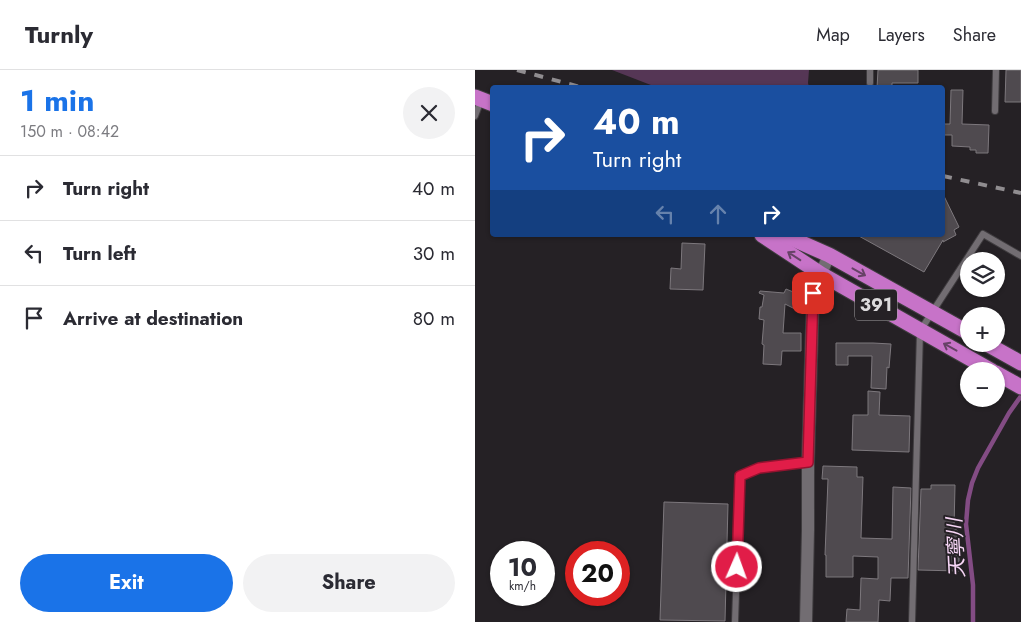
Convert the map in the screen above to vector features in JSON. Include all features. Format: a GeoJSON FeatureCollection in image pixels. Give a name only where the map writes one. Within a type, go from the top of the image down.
{"type":"FeatureCollection","features":[{"type":"Feature","properties":{"kind":"highway","name":"391"},"geometry":{"type":"LineString","coordinates":[[765,237],[821,274],[976,362]]}},
{"type":"Feature","properties":{"kind":"highway","name":"391"},"geometry":{"type":"LineString","coordinates":[[788,237],[829,255],[960,328]]}},
{"type":"Feature","properties":{"kind":"highway"},"geometry":{"type":"LineString","coordinates":[[1001,352],[1021,363]]}},
{"type":"Feature","properties":{"kind":"highway"},"geometry":{"type":"LineString","coordinates":[[1005,379],[1021,387]]}},
{"type":"Feature","properties":{"kind":"street"},"geometry":{"type":"LineString","coordinates":[[806,622],[813,293],[829,255]]}},
{"type":"Feature","properties":{"kind":"lane"},"geometry":{"type":"LineString","coordinates":[[870,70],[870,83]]}},
{"type":"Feature","properties":{"kind":"lane"},"geometry":{"type":"LineString","coordinates":[[995,112],[996,70]]}},
{"type":"Feature","properties":{"kind":"lane"},"geometry":{"type":"LineString","coordinates":[[475,116],[483,100]]}},
{"type":"Feature","properties":{"kind":"lane"},"geometry":{"type":"LineString","coordinates":[[911,622],[920,331],[983,234],[1021,256]]}},
{"type":"Feature","properties":{"kind":"lane"},"geometry":{"type":"LineString","coordinates":[[735,622],[740,476],[759,468],[808,462]]}},
{"type":"Feature","properties":{"kind":"shaded area"},"geometry":{"type":"Polygon","coordinates":[[[612,70],[809,70],[808,85],[651,85],[612,70]]]}},
{"type":"Feature","properties":{"kind":"building"},"geometry":{"type":"Polygon","coordinates":[[[878,70],[918,70],[918,83],[877,85],[878,70]]]}},
{"type":"Feature","properties":{"kind":"building"},"geometry":{"type":"Polygon","coordinates":[[[1006,70],[1021,70],[1021,102],[1005,102],[1006,70]]]}},
{"type":"Feature","properties":{"kind":"building"},"geometry":{"type":"Polygon","coordinates":[[[951,90],[963,90],[962,124],[989,125],[988,153],[976,153],[976,150],[970,150],[970,147],[952,146],[952,135],[945,135],[945,124],[950,124],[951,90]]]}},
{"type":"Feature","properties":{"kind":"building"},"geometry":{"type":"Polygon","coordinates":[[[945,198],[959,227],[954,230],[956,235],[943,242],[943,240],[924,272],[861,237],[945,237],[945,198]]]}},
{"type":"Feature","properties":{"kind":"building"},"geometry":{"type":"Polygon","coordinates":[[[682,243],[705,244],[703,290],[670,289],[671,268],[681,269],[682,243]]]}},
{"type":"Feature","properties":{"kind":"building"},"geometry":{"type":"Polygon","coordinates":[[[786,289],[803,296],[797,310],[785,304],[783,333],[801,333],[801,351],[782,351],[781,365],[763,364],[764,320],[759,319],[764,295],[759,293],[760,291],[784,293],[786,289]]]}},
{"type":"Feature","properties":{"kind":"building"},"geometry":{"type":"Polygon","coordinates":[[[836,343],[891,344],[886,389],[871,388],[872,356],[848,356],[848,365],[836,365],[836,343]]]}},
{"type":"Feature","properties":{"kind":"building"},"geometry":{"type":"Polygon","coordinates":[[[868,391],[880,392],[879,415],[910,416],[909,452],[852,450],[853,415],[868,415],[868,391]]]}},
{"type":"Feature","properties":{"kind":"building"},"geometry":{"type":"Polygon","coordinates":[[[823,466],[857,467],[857,477],[863,477],[861,538],[892,539],[893,487],[911,488],[908,578],[891,578],[890,601],[879,600],[878,622],[846,622],[847,609],[860,610],[861,578],[878,579],[878,557],[853,556],[853,577],[826,577],[828,479],[822,479],[823,466]]]}},
{"type":"Feature","properties":{"kind":"building"},"geometry":{"type":"Polygon","coordinates":[[[931,485],[955,485],[954,529],[957,530],[959,571],[918,570],[921,489],[931,489],[931,485]]]}},
{"type":"Feature","properties":{"kind":"building"},"geometry":{"type":"Polygon","coordinates":[[[664,502],[728,504],[725,621],[660,620],[664,502]]]}},
{"type":"Feature","properties":{"kind":"waterway","name":"天寧川"},"geometry":{"type":"LineString","coordinates":[[973,622],[973,585],[966,524],[968,500],[978,468],[1009,413],[1021,396]]}},
{"type":"Feature","properties":{"kind":"railway"},"geometry":{"type":"LineString","coordinates":[[517,70],[573,85]]}},
{"type":"Feature","properties":{"kind":"railway"},"geometry":{"type":"LineString","coordinates":[[945,176],[1021,193]]}},
{"type":"Feature","properties":{"kind":"route"},"geometry":{"type":"LineString","coordinates":[[737,567],[740,476],[759,468],[808,462],[813,293]]}}]}
